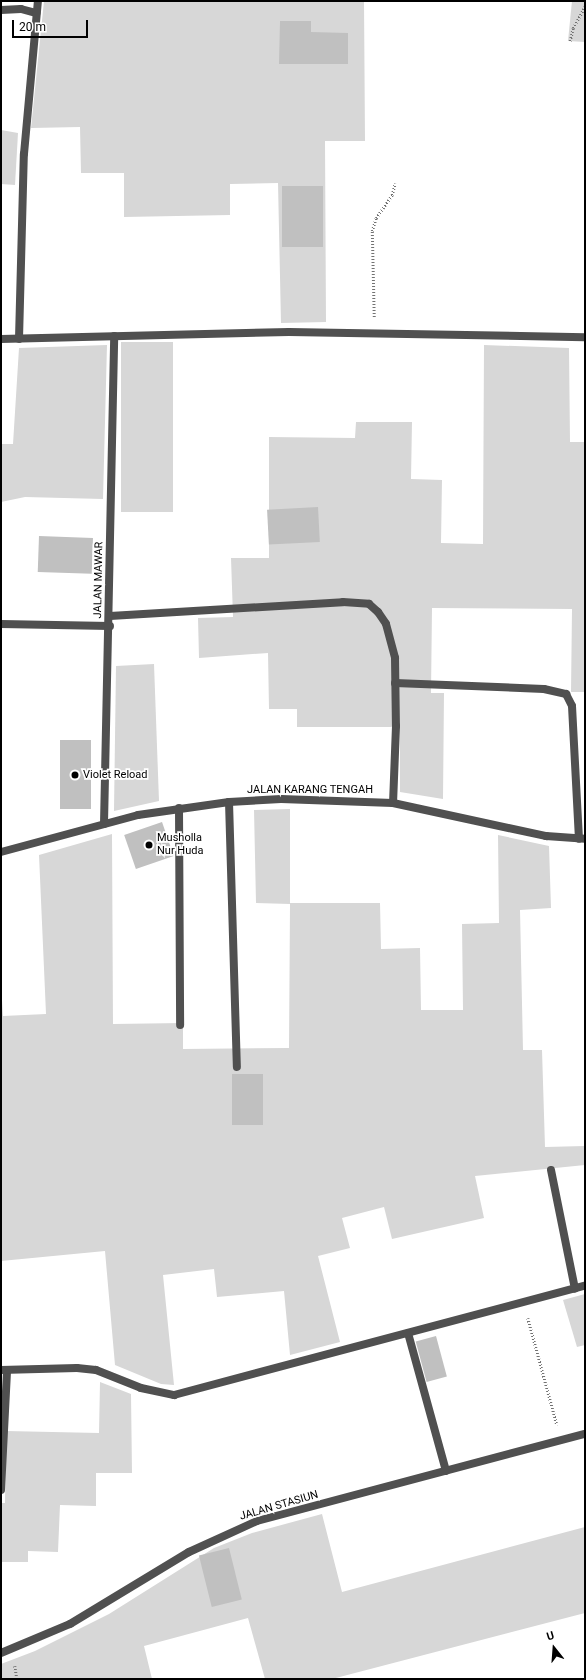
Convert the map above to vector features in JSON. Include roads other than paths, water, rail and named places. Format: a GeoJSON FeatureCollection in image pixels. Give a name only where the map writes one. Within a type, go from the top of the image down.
{"type":"FeatureCollection","features":[{"type":"Feature","properties":{"kind":"street"},"geometry":{"type":"LineString","coordinates":[[19,339],[24,154],[38,1]]}},
{"type":"Feature","properties":{"kind":"street"},"geometry":{"type":"LineString","coordinates":[[1,10],[21,9],[36,13]]}},
{"type":"Feature","properties":{"kind":"street"},"geometry":{"type":"LineString","coordinates":[[1,339],[203,333],[585,337]]}},
{"type":"Feature","properties":{"kind":"street","name":"JALAN MAWAR"},"geometry":{"type":"LineString","coordinates":[[104,824],[110,626],[114,336]]}},
{"type":"Feature","properties":{"kind":"street"},"geometry":{"type":"LineString","coordinates":[[110,616],[358,602],[369,604],[378,612],[386,624],[395,658],[396,726],[393,803]]}},
{"type":"Feature","properties":{"kind":"street"},"geometry":{"type":"LineString","coordinates":[[1,624],[110,626]]}},
{"type":"Feature","properties":{"kind":"street"},"geometry":{"type":"LineString","coordinates":[[395,683],[544,689],[566,694],[572,706],[582,839]]}},
{"type":"Feature","properties":{"kind":"street","name":"JALAN KARANG TENGAH"},"geometry":{"type":"LineString","coordinates":[[1,852],[104,824],[179,808],[229,802],[333,798],[393,803],[546,836],[582,839]]}},
{"type":"Feature","properties":{"kind":"street"},"geometry":{"type":"LineString","coordinates":[[229,802],[237,1067]]}},
{"type":"Feature","properties":{"kind":"street"},"geometry":{"type":"LineString","coordinates":[[179,808],[180,1025]]}},
{"type":"Feature","properties":{"kind":"street"},"geometry":{"type":"LineString","coordinates":[[551,1170],[575,1289]]}},
{"type":"Feature","properties":{"kind":"street"},"geometry":{"type":"LineString","coordinates":[[1,1490],[4,1370],[78,1368],[96,1370],[141,1388],[174,1395],[585,1286]]}},
{"type":"Feature","properties":{"kind":"street"},"geometry":{"type":"LineString","coordinates":[[408,1333],[446,1471]]}},
{"type":"Feature","properties":{"kind":"street","name":"JALAN STASIUN"},"geometry":{"type":"LineString","coordinates":[[1,1653],[70,1624],[189,1552],[257,1521],[585,1434]]}},
{"type":"Feature","properties":{"kind":"place","name":"Violet Reload"},"geometry":{"type":"Point","coordinates":[75,775]}},
{"type":"Feature","properties":{"kind":"place","name":"Musholla Nur Huda"},"geometry":{"type":"Point","coordinates":[149,845]}}]}
